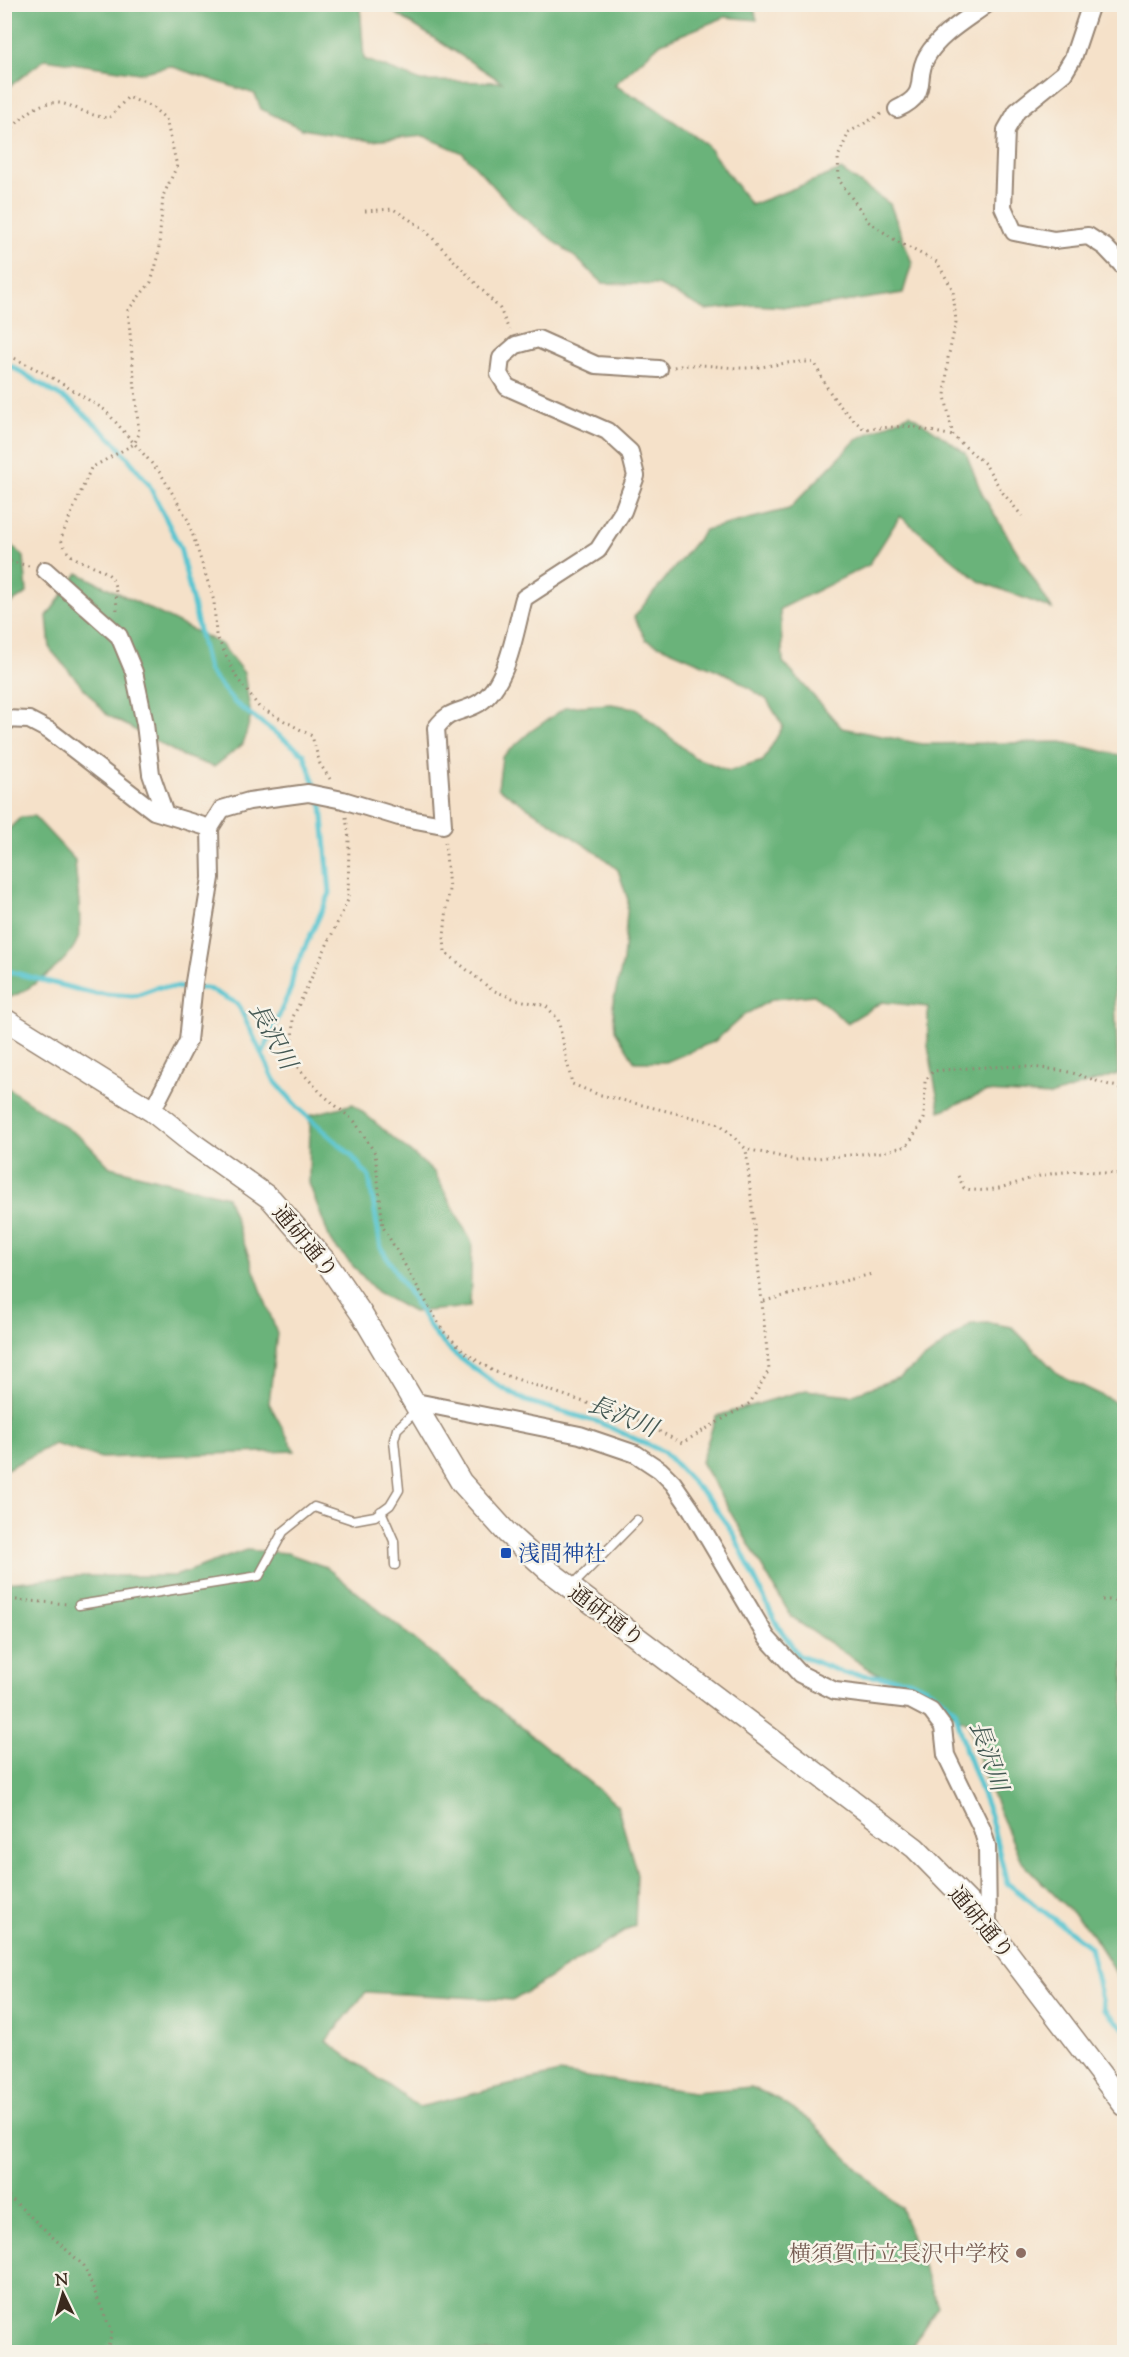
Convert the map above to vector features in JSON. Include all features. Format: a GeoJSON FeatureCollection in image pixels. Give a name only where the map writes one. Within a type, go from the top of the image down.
{"type":"FeatureCollection","features":[{"type":"Feature","properties":{"kind":"street"},"geometry":{"type":"LineString","coordinates":[[897,109],[912,102],[922,82],[926,57],[941,39],[987,4]]}},
{"type":"Feature","properties":{"kind":"street"},"geometry":{"type":"LineString","coordinates":[[1091,4],[1073,58],[1064,73],[1017,111],[1006,130],[1003,207],[1014,232],[1054,240],[1088,236],[1105,247],[1125,267]]}},
{"type":"Feature","properties":{"kind":"street"},"geometry":{"type":"LineString","coordinates":[[152,1111],[188,1041],[194,982],[211,878],[210,828],[222,809],[249,801],[308,793],[343,800],[399,817],[443,825],[436,728],[445,715],[477,704],[491,692],[518,631],[524,598],[598,550],[623,511],[636,476],[630,452],[607,431],[507,387],[499,374],[501,358],[516,345],[538,339],[596,365],[659,369]]}},
{"type":"Feature","properties":{"kind":"street"},"geometry":{"type":"LineString","coordinates":[[45,570],[120,636],[134,672],[145,724],[151,774],[165,814]]}},
{"type":"Feature","properties":{"kind":"street"},"geometry":{"type":"LineString","coordinates":[[4,719],[29,720],[51,731],[154,811],[210,828]]}},
{"type":"Feature","properties":{"kind":"street","name":"通研通り"},"geometry":{"type":"LineString","coordinates":[[4,1019],[152,1111],[192,1143],[271,1199],[326,1262],[361,1313],[461,1482],[507,1533],[571,1587],[915,1848],[974,1908],[1125,2105]]}},
{"type":"Feature","properties":{"kind":"street"},"geometry":{"type":"LineString","coordinates":[[414,1405],[579,1435],[636,1454],[660,1470],[673,1483],[691,1509],[767,1638],[800,1674],[835,1691],[910,1700],[931,1711],[943,1727],[946,1755],[982,1829],[987,1846],[988,1928]]}},
{"type":"Feature","properties":{"kind":"lane"},"geometry":{"type":"LineString","coordinates":[[79,1605],[260,1576],[283,1532],[314,1508],[353,1520],[375,1516],[390,1505],[399,1490],[394,1440],[397,1429],[414,1405]]}},
{"type":"Feature","properties":{"kind":"lane"},"geometry":{"type":"LineString","coordinates":[[381,1511],[394,1541],[395,1565]]}},
{"type":"Feature","properties":{"kind":"lane"},"geometry":{"type":"LineString","coordinates":[[571,1587],[637,1520]]}},
{"type":"Feature","properties":{"kind":"path"},"geometry":{"type":"LineString","coordinates":[[4,136],[34,106],[46,102],[65,104],[99,118],[109,118],[128,98],[152,107],[166,119],[177,166],[163,196],[158,258],[151,282],[128,310],[139,434],[134,444],[91,468],[62,538],[64,549],[78,562],[110,576],[115,586],[120,636]]}},
{"type":"Feature","properties":{"kind":"path"},"geometry":{"type":"LineString","coordinates":[[897,109],[878,115],[849,132],[837,158],[839,180],[869,222],[898,242],[937,262],[953,290],[956,322],[948,358],[945,396],[953,436]]}},
{"type":"Feature","properties":{"kind":"path"},"geometry":{"type":"LineString","coordinates":[[365,211],[393,208],[423,228],[500,309],[516,345]]}},
{"type":"Feature","properties":{"kind":"path"},"geometry":{"type":"LineString","coordinates":[[4,353],[46,374],[105,410],[161,474],[188,520],[214,601],[216,635],[237,678],[259,707],[312,736],[320,764],[343,800],[349,840],[348,900],[293,1017],[292,1049],[297,1067],[321,1093],[354,1122],[375,1153],[383,1227],[443,1331],[467,1354],[493,1371],[638,1420],[682,1443],[750,1403],[769,1370],[764,1301],[746,1149]]}},
{"type":"Feature","properties":{"kind":"path"},"geometry":{"type":"LineString","coordinates":[[659,369],[692,363],[746,368],[801,361],[815,363],[827,391],[845,413],[864,429],[908,426],[953,436],[986,464],[1003,494],[1022,516]]}},
{"type":"Feature","properties":{"kind":"path"},"geometry":{"type":"LineString","coordinates":[[4,560],[45,570]]}},
{"type":"Feature","properties":{"kind":"path"},"geometry":{"type":"LineString","coordinates":[[443,825],[449,889],[444,936],[445,952],[492,990],[515,999],[546,1006],[558,1019],[572,1084],[597,1094],[720,1124],[746,1149],[796,1160],[882,1152],[908,1146],[924,1119],[925,1081],[933,1071],[988,1066],[1060,1070],[1110,1086],[1125,1088]]}},
{"type":"Feature","properties":{"kind":"path"},"geometry":{"type":"LineString","coordinates":[[958,1176],[964,1188],[976,1192],[1048,1174],[1084,1170],[1125,1175]]}},
{"type":"Feature","properties":{"kind":"path"},"geometry":{"type":"LineString","coordinates":[[764,1301],[872,1274]]}},
{"type":"Feature","properties":{"kind":"path"},"geometry":{"type":"LineString","coordinates":[[4,1599],[79,1605]]}},
{"type":"Feature","properties":{"kind":"path"},"geometry":{"type":"LineString","coordinates":[[1102,1600],[1125,1600]]}},
{"type":"Feature","properties":{"kind":"path"},"geometry":{"type":"LineString","coordinates":[[4,2192],[84,2266],[112,2333],[106,2352]]}},
{"type":"Feature","properties":{"kind":"green space"},"geometry":{"type":"Polygon","coordinates":[[[5,4],[360,5],[364,59],[421,81],[502,82],[395,13],[404,4],[753,5],[757,20],[725,17],[661,43],[614,85],[652,106],[706,144],[751,205],[841,170],[890,204],[912,263],[903,293],[804,308],[753,305],[706,310],[658,285],[603,283],[576,258],[519,214],[463,153],[424,136],[371,141],[302,129],[261,109],[255,94],[170,66],[139,73],[45,59],[5,90],[5,4]]]}},
{"type":"Feature","properties":{"kind":"green space"},"geometry":{"type":"Polygon","coordinates":[[[910,414],[966,453],[982,494],[1052,609],[979,581],[900,516],[869,565],[780,609],[783,662],[842,728],[922,744],[1062,742],[1124,756],[1124,968],[1114,969],[1118,1074],[1050,1096],[986,1092],[940,1111],[928,1046],[928,1007],[882,1002],[847,1023],[814,995],[773,999],[744,1015],[715,1041],[666,1062],[635,1062],[615,1030],[613,1003],[623,961],[628,900],[618,870],[600,855],[498,788],[502,757],[531,731],[566,707],[611,704],[635,708],[694,757],[729,771],[763,761],[783,726],[767,700],[731,676],[646,640],[634,617],[705,530],[789,509],[857,439],[910,414]]]}},
{"type":"Feature","properties":{"kind":"green space"},"geometry":{"type":"Polygon","coordinates":[[[5,540],[24,557],[27,593],[5,607],[5,540]]]}},
{"type":"Feature","properties":{"kind":"green space"},"geometry":{"type":"Polygon","coordinates":[[[78,573],[221,644],[244,673],[251,716],[243,744],[214,767],[183,756],[107,715],[50,649],[47,616],[78,573]]]}},
{"type":"Feature","properties":{"kind":"green space"},"geometry":{"type":"Polygon","coordinates":[[[34,816],[75,860],[79,934],[69,954],[49,974],[25,990],[5,999],[5,833],[21,817],[34,816]]]}},
{"type":"Feature","properties":{"kind":"green space"},"geometry":{"type":"Polygon","coordinates":[[[5,1086],[83,1139],[110,1167],[227,1197],[277,1333],[269,1403],[295,1451],[101,1458],[54,1444],[5,1470],[5,1086]]]}},
{"type":"Feature","properties":{"kind":"green space"},"geometry":{"type":"Polygon","coordinates":[[[353,1104],[434,1172],[472,1243],[470,1307],[413,1312],[377,1292],[331,1242],[309,1183],[310,1115],[353,1104]]]}},
{"type":"Feature","properties":{"kind":"green space"},"geometry":{"type":"Polygon","coordinates":[[[988,1323],[1012,1327],[1058,1374],[1124,1406],[1124,1986],[1089,1930],[1021,1861],[985,1778],[968,1723],[866,1667],[792,1618],[701,1462],[716,1416],[806,1390],[851,1395],[900,1377],[971,1324],[988,1323]]]}},
{"type":"Feature","properties":{"kind":"green space"},"geometry":{"type":"Polygon","coordinates":[[[246,1550],[287,1553],[326,1567],[617,1805],[637,1874],[635,1925],[514,2000],[366,1992],[326,2041],[419,2107],[559,2073],[694,2092],[751,2087],[776,2098],[812,2122],[867,2178],[901,2208],[938,2306],[908,2352],[5,2352],[5,1583],[78,1576],[175,1576],[246,1550]]]}},
{"type":"Feature","properties":{"kind":"waterway"},"geometry":{"type":"LineString","coordinates":[[4,365],[11,366],[73,404],[115,442],[148,483],[180,547],[208,670],[235,703],[304,754],[322,806],[330,893],[294,971],[291,988],[262,1055]]}},
{"type":"Feature","properties":{"kind":"waterway","name":"長沢川"},"geometry":{"type":"LineString","coordinates":[[4,970],[91,993],[133,996],[158,987],[207,988],[238,1004],[274,1080],[298,1108],[351,1155],[369,1177],[381,1248],[435,1335],[453,1353],[494,1383],[526,1401],[598,1422],[664,1452],[712,1503],[733,1533],[776,1623],[798,1655],[844,1673],[909,1680],[932,1691],[955,1710],[966,1751],[990,1815],[1007,1883],[1090,1947],[1104,2009],[1124,2028]]}},
{"type":"Feature","properties":{"kind":"place","name":"浅間神社"},"geometry":{"type":"Point","coordinates":[506,1553]}},
{"type":"Feature","properties":{"kind":"place","name":"横須賀市立長沢中学校"},"geometry":{"type":"Point","coordinates":[1021,2253]}}]}
